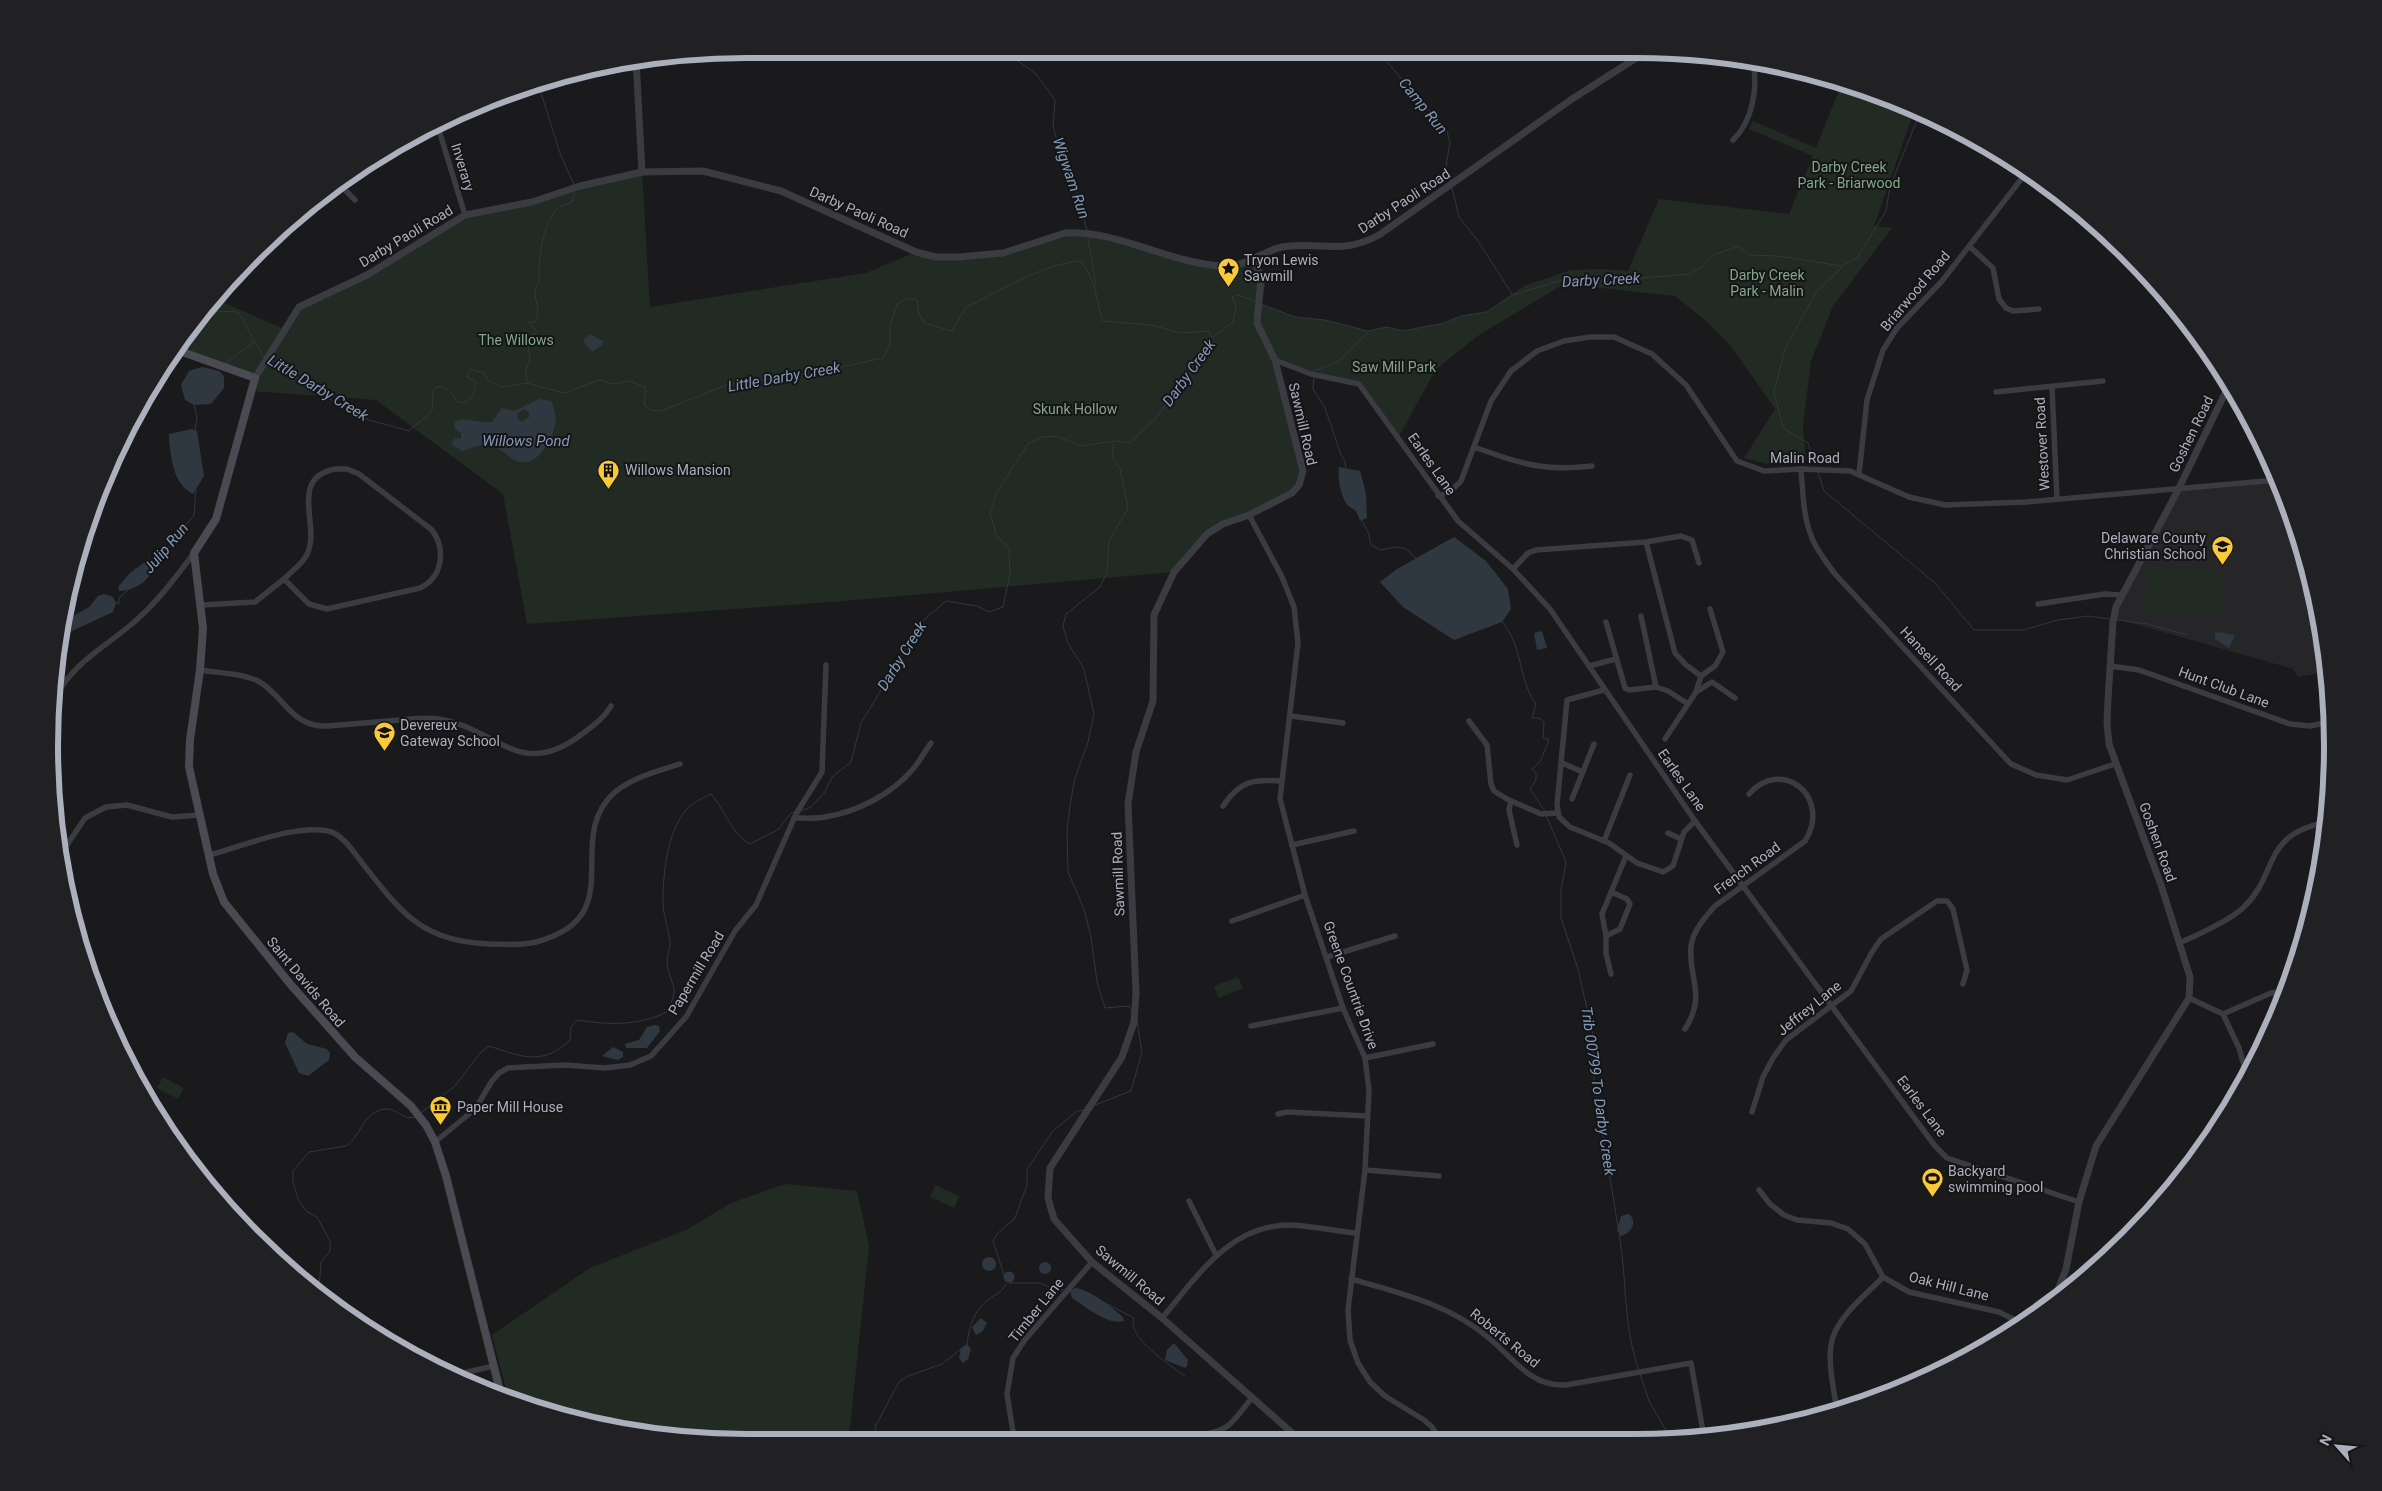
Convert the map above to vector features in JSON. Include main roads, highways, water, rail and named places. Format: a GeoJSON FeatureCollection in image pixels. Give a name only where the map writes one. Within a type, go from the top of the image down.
{"type":"FeatureCollection","features":[{"type":"Feature","properties":{"kind":"main road","name":"Darby Paoli Road"},"geometry":{"type":"LineString","coordinates":[[181,352],[255,378],[219,511],[211,528],[194,554]]}},
{"type":"Feature","properties":{"kind":"main road","name":"Saint Davids Road"},"geometry":{"type":"LineString","coordinates":[[194,554],[202,605],[203,637],[190,740],[189,767],[213,874],[224,902],[291,985],[355,1057],[411,1106],[436,1142],[499,1388]]}},
{"type":"Feature","properties":{"kind":"water"},"geometry":{"type":"Polygon","coordinates":[[[589,334],[603,341],[602,345],[592,352],[583,341],[589,334]]]}},
{"type":"Feature","properties":{"kind":"water"},"geometry":{"type":"Polygon","coordinates":[[[202,367],[219,371],[224,376],[224,388],[211,404],[194,405],[185,400],[181,385],[189,371],[202,367]]]}},
{"type":"Feature","properties":{"kind":"water","name":"Willows Pond"},"geometry":{"type":"Polygon","coordinates":[[[539,399],[551,401],[553,405],[556,418],[554,430],[541,454],[535,458],[523,462],[516,461],[498,448],[488,444],[462,451],[451,444],[454,439],[461,438],[461,433],[455,429],[456,421],[492,422],[502,408],[514,411],[539,399]],[[524,409],[517,414],[518,419],[522,422],[529,417],[529,413],[524,409]]]}},
{"type":"Feature","properties":{"kind":"water"},"geometry":{"type":"Polygon","coordinates":[[[192,429],[197,431],[204,476],[193,494],[186,490],[177,477],[172,462],[169,439],[169,434],[192,429]]]}},
{"type":"Feature","properties":{"kind":"water"},"geometry":{"type":"Polygon","coordinates":[[[1339,467],[1360,471],[1366,494],[1367,518],[1360,521],[1355,511],[1346,503],[1340,485],[1339,467]]]}},
{"type":"Feature","properties":{"kind":"water"},"geometry":{"type":"Polygon","coordinates":[[[1454,537],[1486,561],[1508,589],[1511,609],[1502,622],[1454,640],[1403,607],[1380,582],[1397,569],[1454,537]]]}},
{"type":"Feature","properties":{"kind":"water"},"geometry":{"type":"Polygon","coordinates":[[[149,559],[154,563],[153,569],[146,580],[131,589],[119,591],[118,587],[130,573],[149,559]]]}},
{"type":"Feature","properties":{"kind":"water"},"geometry":{"type":"Polygon","coordinates":[[[104,594],[113,597],[116,603],[113,612],[67,632],[70,618],[89,607],[98,596],[104,594]]]}},
{"type":"Feature","properties":{"kind":"water"},"geometry":{"type":"Polygon","coordinates":[[[1542,631],[1547,648],[1537,650],[1534,633],[1542,631]]]}},
{"type":"Feature","properties":{"kind":"water"},"geometry":{"type":"Polygon","coordinates":[[[2215,633],[2235,635],[2229,648],[2215,639],[2215,633]]]}},
{"type":"Feature","properties":{"kind":"water"},"geometry":{"type":"Polygon","coordinates":[[[659,1026],[660,1031],[647,1048],[626,1048],[625,1044],[639,1040],[647,1027],[659,1026]]]}},
{"type":"Feature","properties":{"kind":"water"},"geometry":{"type":"Polygon","coordinates":[[[293,1032],[307,1044],[327,1049],[330,1053],[329,1060],[308,1076],[299,1073],[285,1043],[288,1033],[293,1032]]]}},
{"type":"Feature","properties":{"kind":"water"},"geometry":{"type":"Polygon","coordinates":[[[613,1047],[623,1052],[623,1057],[618,1060],[602,1056],[613,1047]]]}},
{"type":"Feature","properties":{"kind":"water"},"geometry":{"type":"Polygon","coordinates":[[[1629,1214],[1633,1220],[1632,1227],[1625,1235],[1621,1236],[1617,1230],[1621,1216],[1629,1214]]]}},
{"type":"Feature","properties":{"kind":"water"},"geometry":{"type":"Polygon","coordinates":[[[989,1257],[994,1259],[996,1264],[994,1269],[989,1271],[984,1269],[982,1264],[984,1259],[989,1257]]]}},
{"type":"Feature","properties":{"kind":"water"},"geometry":{"type":"Polygon","coordinates":[[[1045,1262],[1051,1268],[1045,1274],[1039,1268],[1045,1262]]]}},
{"type":"Feature","properties":{"kind":"water"},"geometry":{"type":"Polygon","coordinates":[[[1009,1271],[1015,1277],[1009,1283],[1003,1277],[1009,1271]]]}},
{"type":"Feature","properties":{"kind":"water"},"geometry":{"type":"Polygon","coordinates":[[[1075,1288],[1081,1289],[1100,1299],[1123,1317],[1124,1321],[1111,1321],[1104,1318],[1072,1298],[1070,1291],[1075,1288]]]}},
{"type":"Feature","properties":{"kind":"water"},"geometry":{"type":"Polygon","coordinates":[[[981,1318],[987,1323],[982,1332],[976,1335],[972,1327],[981,1318]]]}},
{"type":"Feature","properties":{"kind":"water"},"geometry":{"type":"Polygon","coordinates":[[[1174,1343],[1188,1360],[1185,1368],[1165,1360],[1167,1350],[1174,1343]]]}},
{"type":"Feature","properties":{"kind":"water"},"geometry":{"type":"Polygon","coordinates":[[[967,1344],[971,1349],[968,1359],[963,1363],[959,1358],[961,1348],[967,1344]]]}},
{"type":"Feature","properties":{"kind":"waterway","name":"Wigwam Run"},"geometry":{"type":"LineString","coordinates":[[1014,58],[1036,74],[1055,100],[1053,127],[1059,147],[1074,181],[1087,231]]}},
{"type":"Feature","properties":{"kind":"waterway","name":"Camp Run"},"geometry":{"type":"LineString","coordinates":[[1384,58],[1447,131],[1450,143],[1446,166],[1451,182]]}},
{"type":"Feature","properties":{"kind":"waterway"},"geometry":{"type":"LineString","coordinates":[[536,90],[541,93],[560,153],[574,185]]}},
{"type":"Feature","properties":{"kind":"waterway","name":"Darby Creek"},"geometry":{"type":"LineString","coordinates":[[1263,305],[1295,317],[1325,320],[1368,331],[1387,327],[1403,331],[1444,323],[1461,316],[1487,312],[1512,295],[1563,280],[1608,281],[1690,274],[1703,266],[1713,255],[1740,246],[1748,255],[1778,256],[1842,266],[1857,258],[1886,211],[1890,187],[1917,118]]}},
{"type":"Feature","properties":{"kind":"waterway","name":"Camp Run"},"geometry":{"type":"LineString","coordinates":[[1452,188],[1459,217],[1478,241],[1512,294]]}},
{"type":"Feature","properties":{"kind":"waterway"},"geometry":{"type":"LineString","coordinates":[[527,383],[526,370],[530,359],[527,338],[537,332],[529,323],[536,321],[538,316],[535,291],[539,283],[543,237],[555,211],[572,202],[575,192]]}},
{"type":"Feature","properties":{"kind":"waterway","name":"Wigwam Run"},"geometry":{"type":"LineString","coordinates":[[1088,238],[1096,286]]}},
{"type":"Feature","properties":{"kind":"waterway","name":"Little Darby Creek"},"geometry":{"type":"LineString","coordinates":[[269,360],[328,398],[369,420],[409,431],[432,411],[433,391],[436,387],[449,391],[457,402],[462,403],[469,400],[474,394],[475,389],[475,381],[467,377],[471,369],[484,373],[489,381],[502,387],[527,383],[564,393],[600,380],[612,384],[631,381],[646,388],[644,405],[650,410],[661,411],[729,384],[813,373],[883,358],[890,344],[890,325],[897,304],[907,298],[917,300],[919,313],[924,323],[952,331],[966,307],[1039,272],[1079,261],[1085,267],[1092,281],[1103,321],[1151,325],[1181,333],[1208,331],[1212,337]]}},
{"type":"Feature","properties":{"kind":"waterway"},"geometry":{"type":"LineString","coordinates":[[1816,466],[1808,443],[1783,428],[1774,392],[1785,349],[1816,292],[1844,265]]}},
{"type":"Feature","properties":{"kind":"waterway","name":"Darby Creek"},"geometry":{"type":"LineString","coordinates":[[800,811],[811,807],[825,792],[832,777],[851,762],[861,723],[902,656],[919,624],[946,601],[977,606],[989,612],[1003,607],[1010,573],[1009,549],[996,535],[990,512],[997,492],[1028,444],[1042,437],[1056,436],[1081,446],[1114,441],[1130,443],[1157,417],[1212,338],[1233,322],[1236,307],[1232,297],[1238,295],[1257,302]]}},
{"type":"Feature","properties":{"kind":"waterway","name":"Little Darby Creek"},"geometry":{"type":"LineString","coordinates":[[213,311],[238,312],[265,358]]}},
{"type":"Feature","properties":{"kind":"waterway","name":"Trib 00799 To Darby Creek"},"geometry":{"type":"LineString","coordinates":[[1314,371],[1338,362],[1368,332]]}},
{"type":"Feature","properties":{"kind":"waterway","name":"Julip Run"},"geometry":{"type":"LineString","coordinates":[[226,363],[255,341]]}},
{"type":"Feature","properties":{"kind":"waterway","name":"Trib 00799 To Darby Creek"},"geometry":{"type":"LineString","coordinates":[[1314,378],[1313,389],[1325,408],[1341,455],[1345,461],[1346,469]]}},
{"type":"Feature","properties":{"kind":"waterway","name":"Julip Run"},"geometry":{"type":"LineString","coordinates":[[194,405],[197,417],[195,431]]}},
{"type":"Feature","properties":{"kind":"waterway"},"geometry":{"type":"LineString","coordinates":[[1114,443],[1112,457],[1120,469],[1128,508],[1109,541],[1107,573],[1100,587],[1066,614],[1063,626],[1068,643],[1084,669],[1094,714],[1088,742],[1075,778],[1070,805],[1067,831],[1068,872],[1084,909],[1091,937],[1097,982],[1105,1008],[1129,1006],[1132,1011]]}},
{"type":"Feature","properties":{"kind":"waterway"},"geometry":{"type":"LineString","coordinates":[[1818,472],[1824,491],[1935,583],[1974,630],[2023,630],[2058,620],[2088,616],[2110,619]]}},
{"type":"Feature","properties":{"kind":"waterway","name":"Julip Run"},"geometry":{"type":"LineString","coordinates":[[154,566],[194,515],[196,489]]}},
{"type":"Feature","properties":{"kind":"waterway","name":"Trib 00799 To Darby Creek"},"geometry":{"type":"LineString","coordinates":[[1357,511],[1373,546],[1380,550],[1396,547],[1406,549],[1416,558]]}},
{"type":"Feature","properties":{"kind":"waterway","name":"Julip Run"},"geometry":{"type":"LineString","coordinates":[[115,602],[119,604],[119,598],[129,589]]}},
{"type":"Feature","properties":{"kind":"waterway"},"geometry":{"type":"LineString","coordinates":[[2117,620],[2147,624],[2188,635]]}},
{"type":"Feature","properties":{"kind":"waterway","name":"Trib 00799 To Darby Creek"},"geometry":{"type":"LineString","coordinates":[[1502,622],[1514,641],[1526,684],[1536,704],[1532,718],[1539,718],[1544,722],[1543,738],[1549,740],[1540,762],[1532,769],[1536,773],[1536,780],[1530,789],[1545,811]]}},
{"type":"Feature","properties":{"kind":"waterway","name":"Darby Creek"},"geometry":{"type":"LineString","coordinates":[[421,1113],[455,1086],[480,1053],[489,1046],[521,1056],[540,1056],[550,1054],[570,1040],[571,1027],[577,1020],[623,1023],[645,1020],[667,1012],[674,991],[667,962],[670,943],[663,907],[663,891],[667,854],[679,820],[685,811],[697,801],[711,794],[734,829],[750,844],[779,829],[790,814],[794,812]]}},
{"type":"Feature","properties":{"kind":"waterway","name":"Trib 00799 To Darby Creek"},"geometry":{"type":"LineString","coordinates":[[1546,815],[1566,862],[1561,890],[1561,918],[1578,969],[1593,1035],[1594,1080],[1618,1227]]}},
{"type":"Feature","properties":{"kind":"waterway"},"geometry":{"type":"LineString","coordinates":[[1095,1105],[1131,1091],[1142,1052],[1137,1021]]}},
{"type":"Feature","properties":{"kind":"waterway","name":"Darby Creek"},"geometry":{"type":"LineString","coordinates":[[319,1285],[321,1262],[330,1251],[330,1241],[317,1217],[306,1211],[299,1201],[293,1183],[293,1171],[309,1152],[346,1146],[368,1119],[379,1110],[386,1109],[408,1117],[416,1117]]}},
{"type":"Feature","properties":{"kind":"waterway"},"geometry":{"type":"LineString","coordinates":[[1004,1275],[993,1241],[998,1233],[1015,1218],[1027,1185],[1027,1170],[1052,1132],[1077,1111],[1084,1110]]}},
{"type":"Feature","properties":{"kind":"waterway","name":"Trib 00799 To Darby Creek"},"geometry":{"type":"LineString","coordinates":[[1619,1234],[1630,1337],[1639,1370]]}},
{"type":"Feature","properties":{"kind":"waterway"},"geometry":{"type":"LineString","coordinates":[[1009,1283],[1040,1283],[1053,1289],[1063,1290]]}},
{"type":"Feature","properties":{"kind":"waterway"},"geometry":{"type":"LineString","coordinates":[[967,1344],[969,1331],[976,1313],[984,1303],[1000,1292],[1006,1284]]}},
{"type":"Feature","properties":{"kind":"waterway"},"geometry":{"type":"LineString","coordinates":[[1094,1297],[1134,1318],[1133,1326],[1143,1342],[1185,1376]]}},
{"type":"Feature","properties":{"kind":"waterway"},"geometry":{"type":"LineString","coordinates":[[874,1434],[876,1425],[899,1382],[908,1376],[942,1364],[961,1349]]}},
{"type":"Feature","properties":{"kind":"waterway","name":"Trib 00799 To Darby Creek"},"geometry":{"type":"LineString","coordinates":[[1640,1374],[1649,1401],[1667,1433]]}},
{"type":"Feature","properties":{"kind":"place","name":"Tryon Lewis Sawmill"},"geometry":{"type":"Point","coordinates":[1228,287]}},
{"type":"Feature","properties":{"kind":"place","name":"Willows Mansion"},"geometry":{"type":"Point","coordinates":[609,489]}},
{"type":"Feature","properties":{"kind":"place","name":"Delaware County Christian School"},"geometry":{"type":"Point","coordinates":[2222,565]}},
{"type":"Feature","properties":{"kind":"place","name":"Devereux Gateway School"},"geometry":{"type":"Point","coordinates":[384,752]}},
{"type":"Feature","properties":{"kind":"place","name":"Paper Mill House"},"geometry":{"type":"Point","coordinates":[441,1126]}},
{"type":"Feature","properties":{"kind":"place","name":"Backyard swimming pool"},"geometry":{"type":"Point","coordinates":[1932,1198]}},
{"type":"Feature","properties":{"kind":"park label","name":"Darby Creek Park - Briarwood"},"geometry":{"type":"Point","coordinates":[1849,176]}},
{"type":"Feature","properties":{"kind":"park label","name":"Darby Creek Park - Malin"},"geometry":{"type":"Point","coordinates":[1767,284]}},
{"type":"Feature","properties":{"kind":"park label","name":"The Willows"},"geometry":{"type":"Point","coordinates":[516,340]}},
{"type":"Feature","properties":{"kind":"park label","name":"Saw Mill Park"},"geometry":{"type":"Point","coordinates":[1394,367]}},
{"type":"Feature","properties":{"kind":"park label","name":"Skunk Hollow"},"geometry":{"type":"Point","coordinates":[1075,409]}}]}
